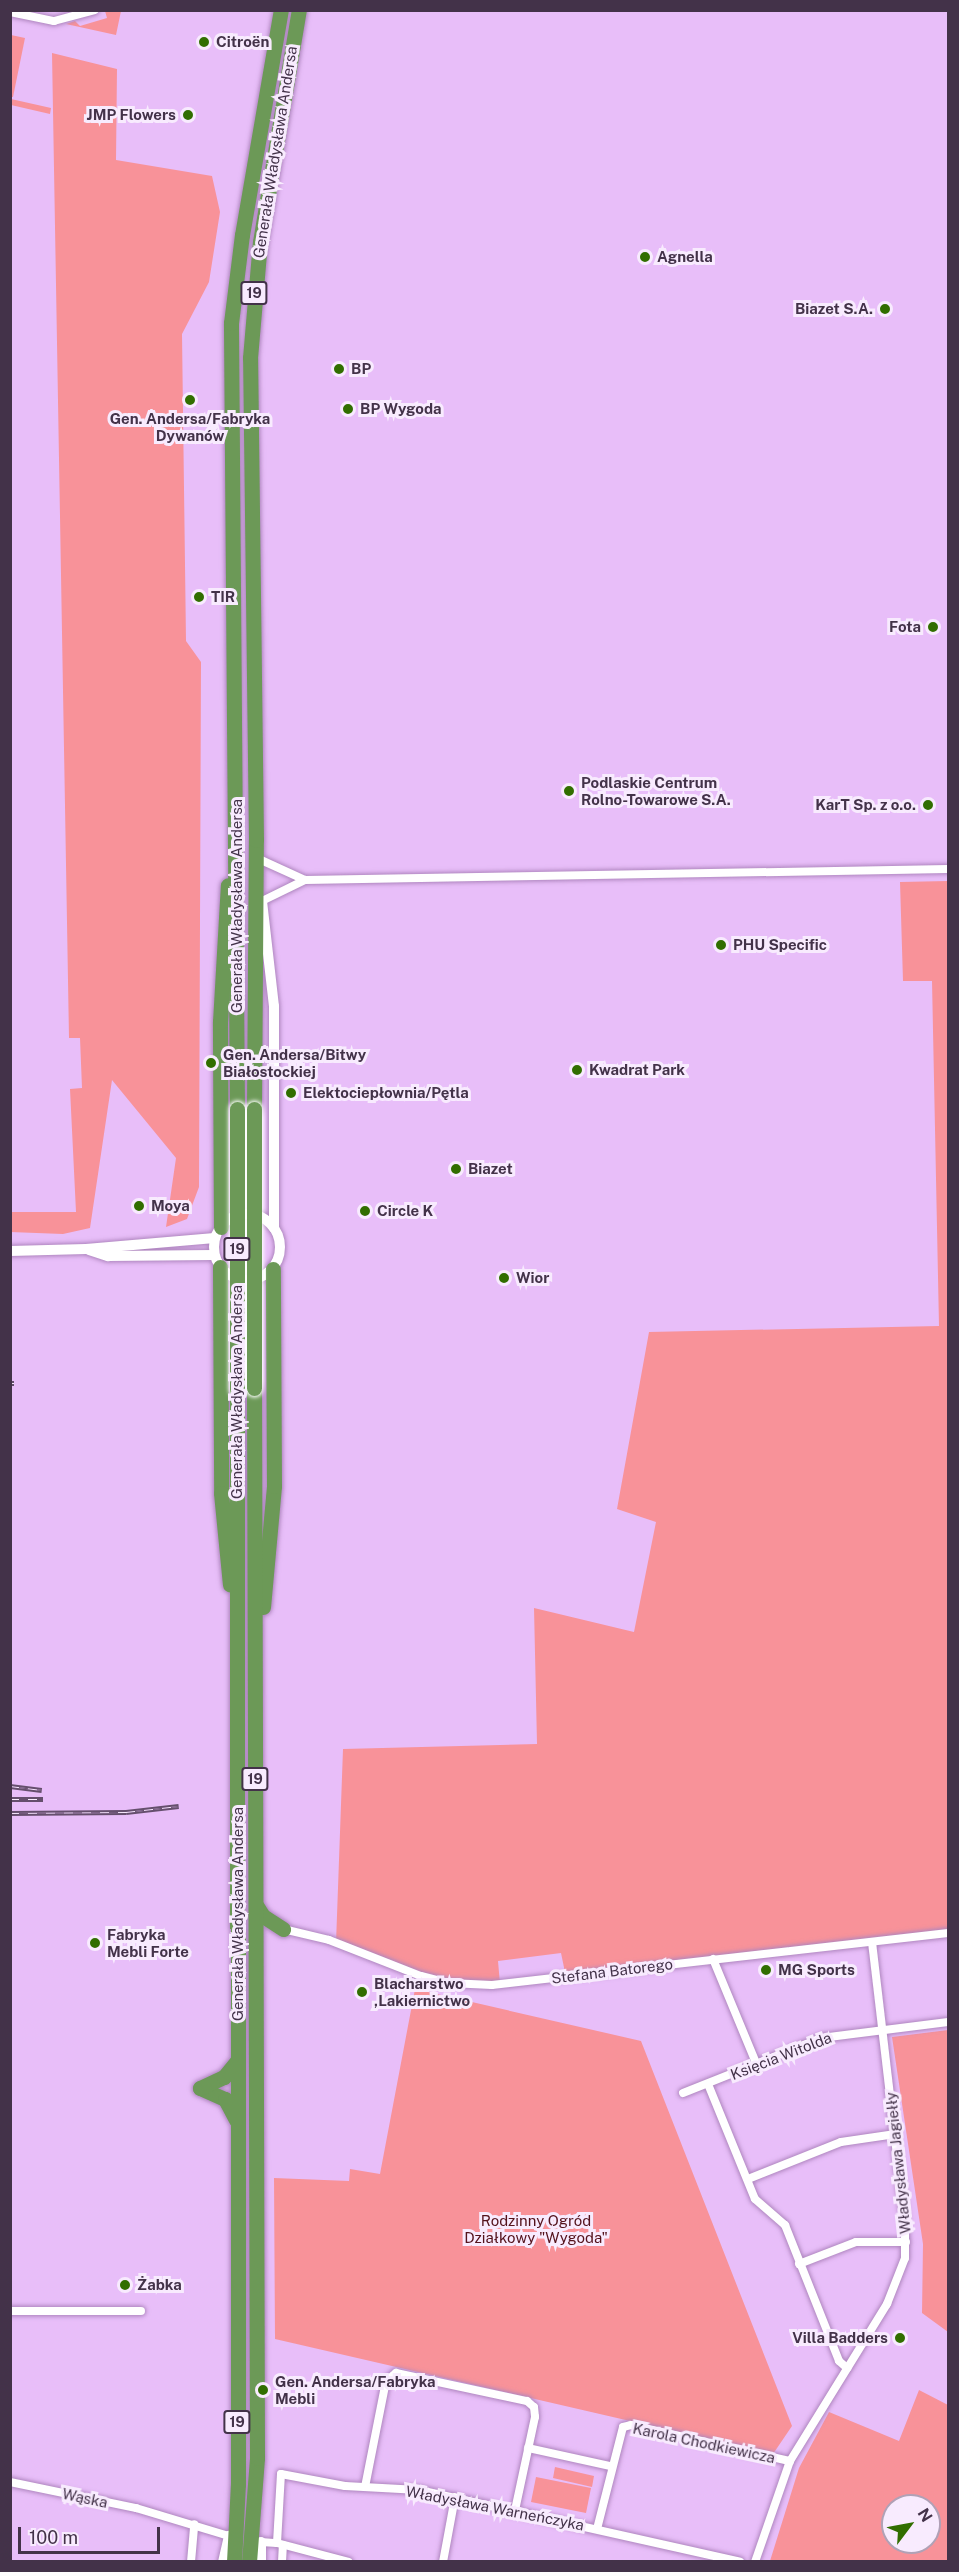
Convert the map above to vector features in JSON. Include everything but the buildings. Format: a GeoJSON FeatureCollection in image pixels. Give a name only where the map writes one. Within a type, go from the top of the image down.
{"type":"FeatureCollection","features":[{"type":"Feature","properties":{"kind":"highway","name":"Generała Władysława Andersa"},"geometry":{"type":"LineString","coordinates":[[249,2562],[257,2457],[256,1905],[237,1389],[237,835],[231,323],[242,235],[281,10]]}},
{"type":"Feature","properties":{"kind":"highway","name":"Generała Władysława Andersa"},"geometry":{"type":"LineString","coordinates":[[234,2562],[238,2484],[237,2061],[254,1388],[256,840],[250,358],[253,298],[299,10]]}},
{"type":"Feature","properties":{"kind":"highway"},"geometry":{"type":"LineString","coordinates":[[218,1232],[220,992],[231,864],[237,835]]}},
{"type":"Feature","properties":{"kind":"highway"},"geometry":{"type":"LineString","coordinates":[[256,840],[261,860],[262,901]]}},
{"type":"Feature","properties":{"kind":"highway"},"geometry":{"type":"LineString","coordinates":[[217,1261],[221,1493],[233,1621],[247,1651]]}},
{"type":"Feature","properties":{"kind":"highway"},"geometry":{"type":"LineString","coordinates":[[247,1651],[262,1620],[273,1508],[273,1269]]}},
{"type":"Feature","properties":{"kind":"highway"},"geometry":{"type":"LineString","coordinates":[[256,1905],[263,1916],[283,1929]]}},
{"type":"Feature","properties":{"kind":"highway"},"geometry":{"type":"LineString","coordinates":[[255,1950],[273,1932],[283,1929]]}},
{"type":"Feature","properties":{"kind":"highway"},"geometry":{"type":"LineString","coordinates":[[237,2061],[224,2076],[200,2088],[225,2100],[237,2123]]}},
{"type":"Feature","properties":{"kind":"highway"},"geometry":{"type":"LineString","coordinates":[[257,2457],[261,2542]]}},
{"type":"Feature","properties":{"kind":"highway"},"geometry":{"type":"LineString","coordinates":[[228,2536],[238,2484]]}},
{"type":"Feature","properties":{"kind":"street"},"geometry":{"type":"LineString","coordinates":[[10,12],[39,14],[59,21],[95,10]]}},
{"type":"Feature","properties":{"kind":"street"},"geometry":{"type":"LineString","coordinates":[[261,860],[305,880]]}},
{"type":"Feature","properties":{"kind":"street"},"geometry":{"type":"LineString","coordinates":[[86,1249],[108,1256],[217,1261],[241,1280],[258,1279],[273,1269],[280,1249],[274,1228],[273,1006],[262,901],[305,880],[948,869]]}},
{"type":"Feature","properties":{"kind":"street"},"geometry":{"type":"LineString","coordinates":[[10,1251],[86,1249],[218,1232],[233,1217],[248,1214],[262,1218],[274,1228]]}},
{"type":"Feature","properties":{"kind":"street"},"geometry":{"type":"LineString","coordinates":[[217,1261],[218,1232]]}},
{"type":"Feature","properties":{"kind":"street","name":"Stefana Batorego"},"geometry":{"type":"LineString","coordinates":[[283,1929],[329,1940],[421,1976],[470,1985],[872,1944],[948,1933]]}},
{"type":"Feature","properties":{"kind":"street","name":"Władysława Jagiełły"},"geometry":{"type":"LineString","coordinates":[[755,2562],[790,2461],[897,2285],[906,2242],[872,1944]]}},
{"type":"Feature","properties":{"kind":"street"},"geometry":{"type":"LineString","coordinates":[[713,1959],[757,2065]]}},
{"type":"Feature","properties":{"kind":"street","name":"Księcia Witolda"},"geometry":{"type":"LineString","coordinates":[[683,2093],[821,2038],[948,2022]]}},
{"type":"Feature","properties":{"kind":"street"},"geometry":{"type":"LineString","coordinates":[[708,2084],[760,2206],[785,2225],[839,2361],[847,2368]]}},
{"type":"Feature","properties":{"kind":"street"},"geometry":{"type":"LineString","coordinates":[[748,2179],[842,2142],[895,2134]]}},
{"type":"Feature","properties":{"kind":"street"},"geometry":{"type":"LineString","coordinates":[[800,2264],[856,2242],[906,2242]]}},
{"type":"Feature","properties":{"kind":"street"},"geometry":{"type":"LineString","coordinates":[[10,2311],[141,2310]]}},
{"type":"Feature","properties":{"kind":"street"},"geometry":{"type":"LineString","coordinates":[[366,2487],[386,2381],[396,2373],[527,2402],[534,2407],[535,2417],[515,2510]]}},
{"type":"Feature","properties":{"kind":"street","name":"Karola Chodkiewicza"},"geometry":{"type":"LineString","coordinates":[[597,2529],[618,2433],[631,2425],[790,2461]]}},
{"type":"Feature","properties":{"kind":"street"},"geometry":{"type":"LineString","coordinates":[[528,2448],[610,2466]]}},
{"type":"Feature","properties":{"kind":"street","name":"Władysława Warneńczyka"},"geometry":{"type":"LineString","coordinates":[[280,2544],[281,2474],[366,2487],[419,2490],[740,2562]]}},
{"type":"Feature","properties":{"kind":"street","name":"Wąska"},"geometry":{"type":"LineString","coordinates":[[10,2481],[194,2524],[228,2536]]}},
{"type":"Feature","properties":{"kind":"street"},"geometry":{"type":"LineString","coordinates":[[443,2562],[454,2497]]}},
{"type":"Feature","properties":{"kind":"street"},"geometry":{"type":"LineString","coordinates":[[191,2562],[194,2524]]}},
{"type":"Feature","properties":{"kind":"street"},"geometry":{"type":"LineString","coordinates":[[224,2562],[228,2536]]}},
{"type":"Feature","properties":{"kind":"street"},"geometry":{"type":"LineString","coordinates":[[261,2562],[261,2542],[280,2544],[349,2562]]}},
{"type":"Feature","properties":{"kind":"street"},"geometry":{"type":"LineString","coordinates":[[280,2544],[282,2562]]}},
{"type":"Feature","properties":{"kind":"green space"},"geometry":{"type":"Polygon","coordinates":[[[105,11],[121,11],[116,35],[66,24],[75,21],[80,26],[107,18],[105,11]]]}},
{"type":"Feature","properties":{"kind":"green space"},"geometry":{"type":"Polygon","coordinates":[[[11,35],[25,38],[13,97],[10,97],[11,35]]]}},
{"type":"Feature","properties":{"kind":"green space"},"geometry":{"type":"Polygon","coordinates":[[[52,53],[117,69],[116,160],[212,176],[220,212],[209,282],[182,334],[186,641],[201,662],[199,1187],[187,1219],[166,1227],[176,1158],[112,1080],[90,1228],[63,1234],[10,1232],[11,1212],[76,1212],[70,1089],[82,1088],[80,1038],[69,1038],[52,53]]]}},
{"type":"Feature","properties":{"kind":"green space"},"geometry":{"type":"Polygon","coordinates":[[[11,99],[51,108],[50,114],[11,105],[11,99]]]}},
{"type":"Feature","properties":{"kind":"green space"},"geometry":{"type":"Polygon","coordinates":[[[948,881],[948,1932],[566,1977],[561,1953],[498,1961],[500,1984],[449,1983],[336,1943],[343,1749],[537,1744],[534,1608],[634,1632],[656,1522],[617,1509],[649,1332],[939,1326],[932,981],[903,981],[900,882],[948,881]]]}},
{"type":"Feature","properties":{"kind":"green space","name":"Rodzinny Ogród Działkowy \"Wygoda\""},"geometry":{"type":"Polygon","coordinates":[[[415,1989],[641,2041],[792,2426],[773,2454],[275,2339],[274,2178],[349,2181],[350,2169],[380,2174],[415,1989]]]}},
{"type":"Feature","properties":{"kind":"green space"},"geometry":{"type":"Polygon","coordinates":[[[948,2030],[948,2332],[922,2313],[923,2244],[892,2037],[948,2030]]]}},
{"type":"Feature","properties":{"kind":"green space"},"geometry":{"type":"Polygon","coordinates":[[[919,2390],[948,2405],[948,2561],[770,2561],[799,2468],[829,2412],[899,2441],[919,2390]]]}},
{"type":"Feature","properties":{"kind":"green space"},"geometry":{"type":"Polygon","coordinates":[[[555,2467],[594,2476],[592,2487],[553,2478],[555,2467]]]}},
{"type":"Feature","properties":{"kind":"green space"},"geometry":{"type":"Polygon","coordinates":[[[536,2477],[591,2488],[586,2513],[531,2502],[536,2477]]]}},
{"type":"Feature","properties":{"kind":"railway"},"geometry":{"type":"LineString","coordinates":[[10,1786],[42,1790]]}},
{"type":"Feature","properties":{"kind":"railway"},"geometry":{"type":"LineString","coordinates":[[10,1799],[43,1799]]}},
{"type":"Feature","properties":{"kind":"railway"},"geometry":{"type":"LineString","coordinates":[[10,1813],[126,1812],[179,1806]]}},
{"type":"Feature","properties":{"kind":"place","name":"Citroën"},"geometry":{"type":"Point","coordinates":[204,42]}},
{"type":"Feature","properties":{"kind":"place","name":"JMP Flowers"},"geometry":{"type":"Point","coordinates":[188,115]}},
{"type":"Feature","properties":{"kind":"place","name":"Agnella"},"geometry":{"type":"Point","coordinates":[645,257]}},
{"type":"Feature","properties":{"kind":"place","name":"Biazet S.A."},"geometry":{"type":"Point","coordinates":[885,309]}},
{"type":"Feature","properties":{"kind":"place","name":"BP"},"geometry":{"type":"Point","coordinates":[339,369]}},
{"type":"Feature","properties":{"kind":"place","name":"Gen. Andersa/Fabryka Dywanów"},"geometry":{"type":"Point","coordinates":[190,400]}},
{"type":"Feature","properties":{"kind":"place","name":"BP Wygoda"},"geometry":{"type":"Point","coordinates":[348,409]}},
{"type":"Feature","properties":{"kind":"place","name":"TIR"},"geometry":{"type":"Point","coordinates":[199,597]}},
{"type":"Feature","properties":{"kind":"place","name":"Fota"},"geometry":{"type":"Point","coordinates":[933,627]}},
{"type":"Feature","properties":{"kind":"place","name":"Podlaskie Centrum Rolno-Towarowe S.A."},"geometry":{"type":"Point","coordinates":[569,791]}},
{"type":"Feature","properties":{"kind":"place","name":"KarT Sp. z o.o."},"geometry":{"type":"Point","coordinates":[928,805]}},
{"type":"Feature","properties":{"kind":"place","name":"PHU Specific"},"geometry":{"type":"Point","coordinates":[721,945]}},
{"type":"Feature","properties":{"kind":"place","name":"Gen. Andersa/Bitwy Białostockiej"},"geometry":{"type":"Point","coordinates":[211,1063]}},
{"type":"Feature","properties":{"kind":"place","name":"Kwadrat Park"},"geometry":{"type":"Point","coordinates":[577,1070]}},
{"type":"Feature","properties":{"kind":"place","name":"Elektociepłownia/Pętla"},"geometry":{"type":"Point","coordinates":[291,1093]}},
{"type":"Feature","properties":{"kind":"place","name":"Biazet"},"geometry":{"type":"Point","coordinates":[456,1169]}},
{"type":"Feature","properties":{"kind":"place","name":"Moya"},"geometry":{"type":"Point","coordinates":[139,1206]}},
{"type":"Feature","properties":{"kind":"place","name":"Circle K"},"geometry":{"type":"Point","coordinates":[365,1211]}},
{"type":"Feature","properties":{"kind":"place","name":"Wior"},"geometry":{"type":"Point","coordinates":[504,1278]}},
{"type":"Feature","properties":{"kind":"place","name":"Fabryka Mebli Forte"},"geometry":{"type":"Point","coordinates":[95,1943]}},
{"type":"Feature","properties":{"kind":"place","name":"MG Sports"},"geometry":{"type":"Point","coordinates":[766,1970]}},
{"type":"Feature","properties":{"kind":"place","name":"Blacharstwo ,Lakiernictwo"},"geometry":{"type":"Point","coordinates":[362,1992]}},
{"type":"Feature","properties":{"kind":"place","name":"Żabka"},"geometry":{"type":"Point","coordinates":[125,2285]}},
{"type":"Feature","properties":{"kind":"place","name":"Villa Badders"},"geometry":{"type":"Point","coordinates":[900,2338]}},
{"type":"Feature","properties":{"kind":"place","name":"Gen. Andersa/Fabryka Mebli"},"geometry":{"type":"Point","coordinates":[263,2390]}}]}
